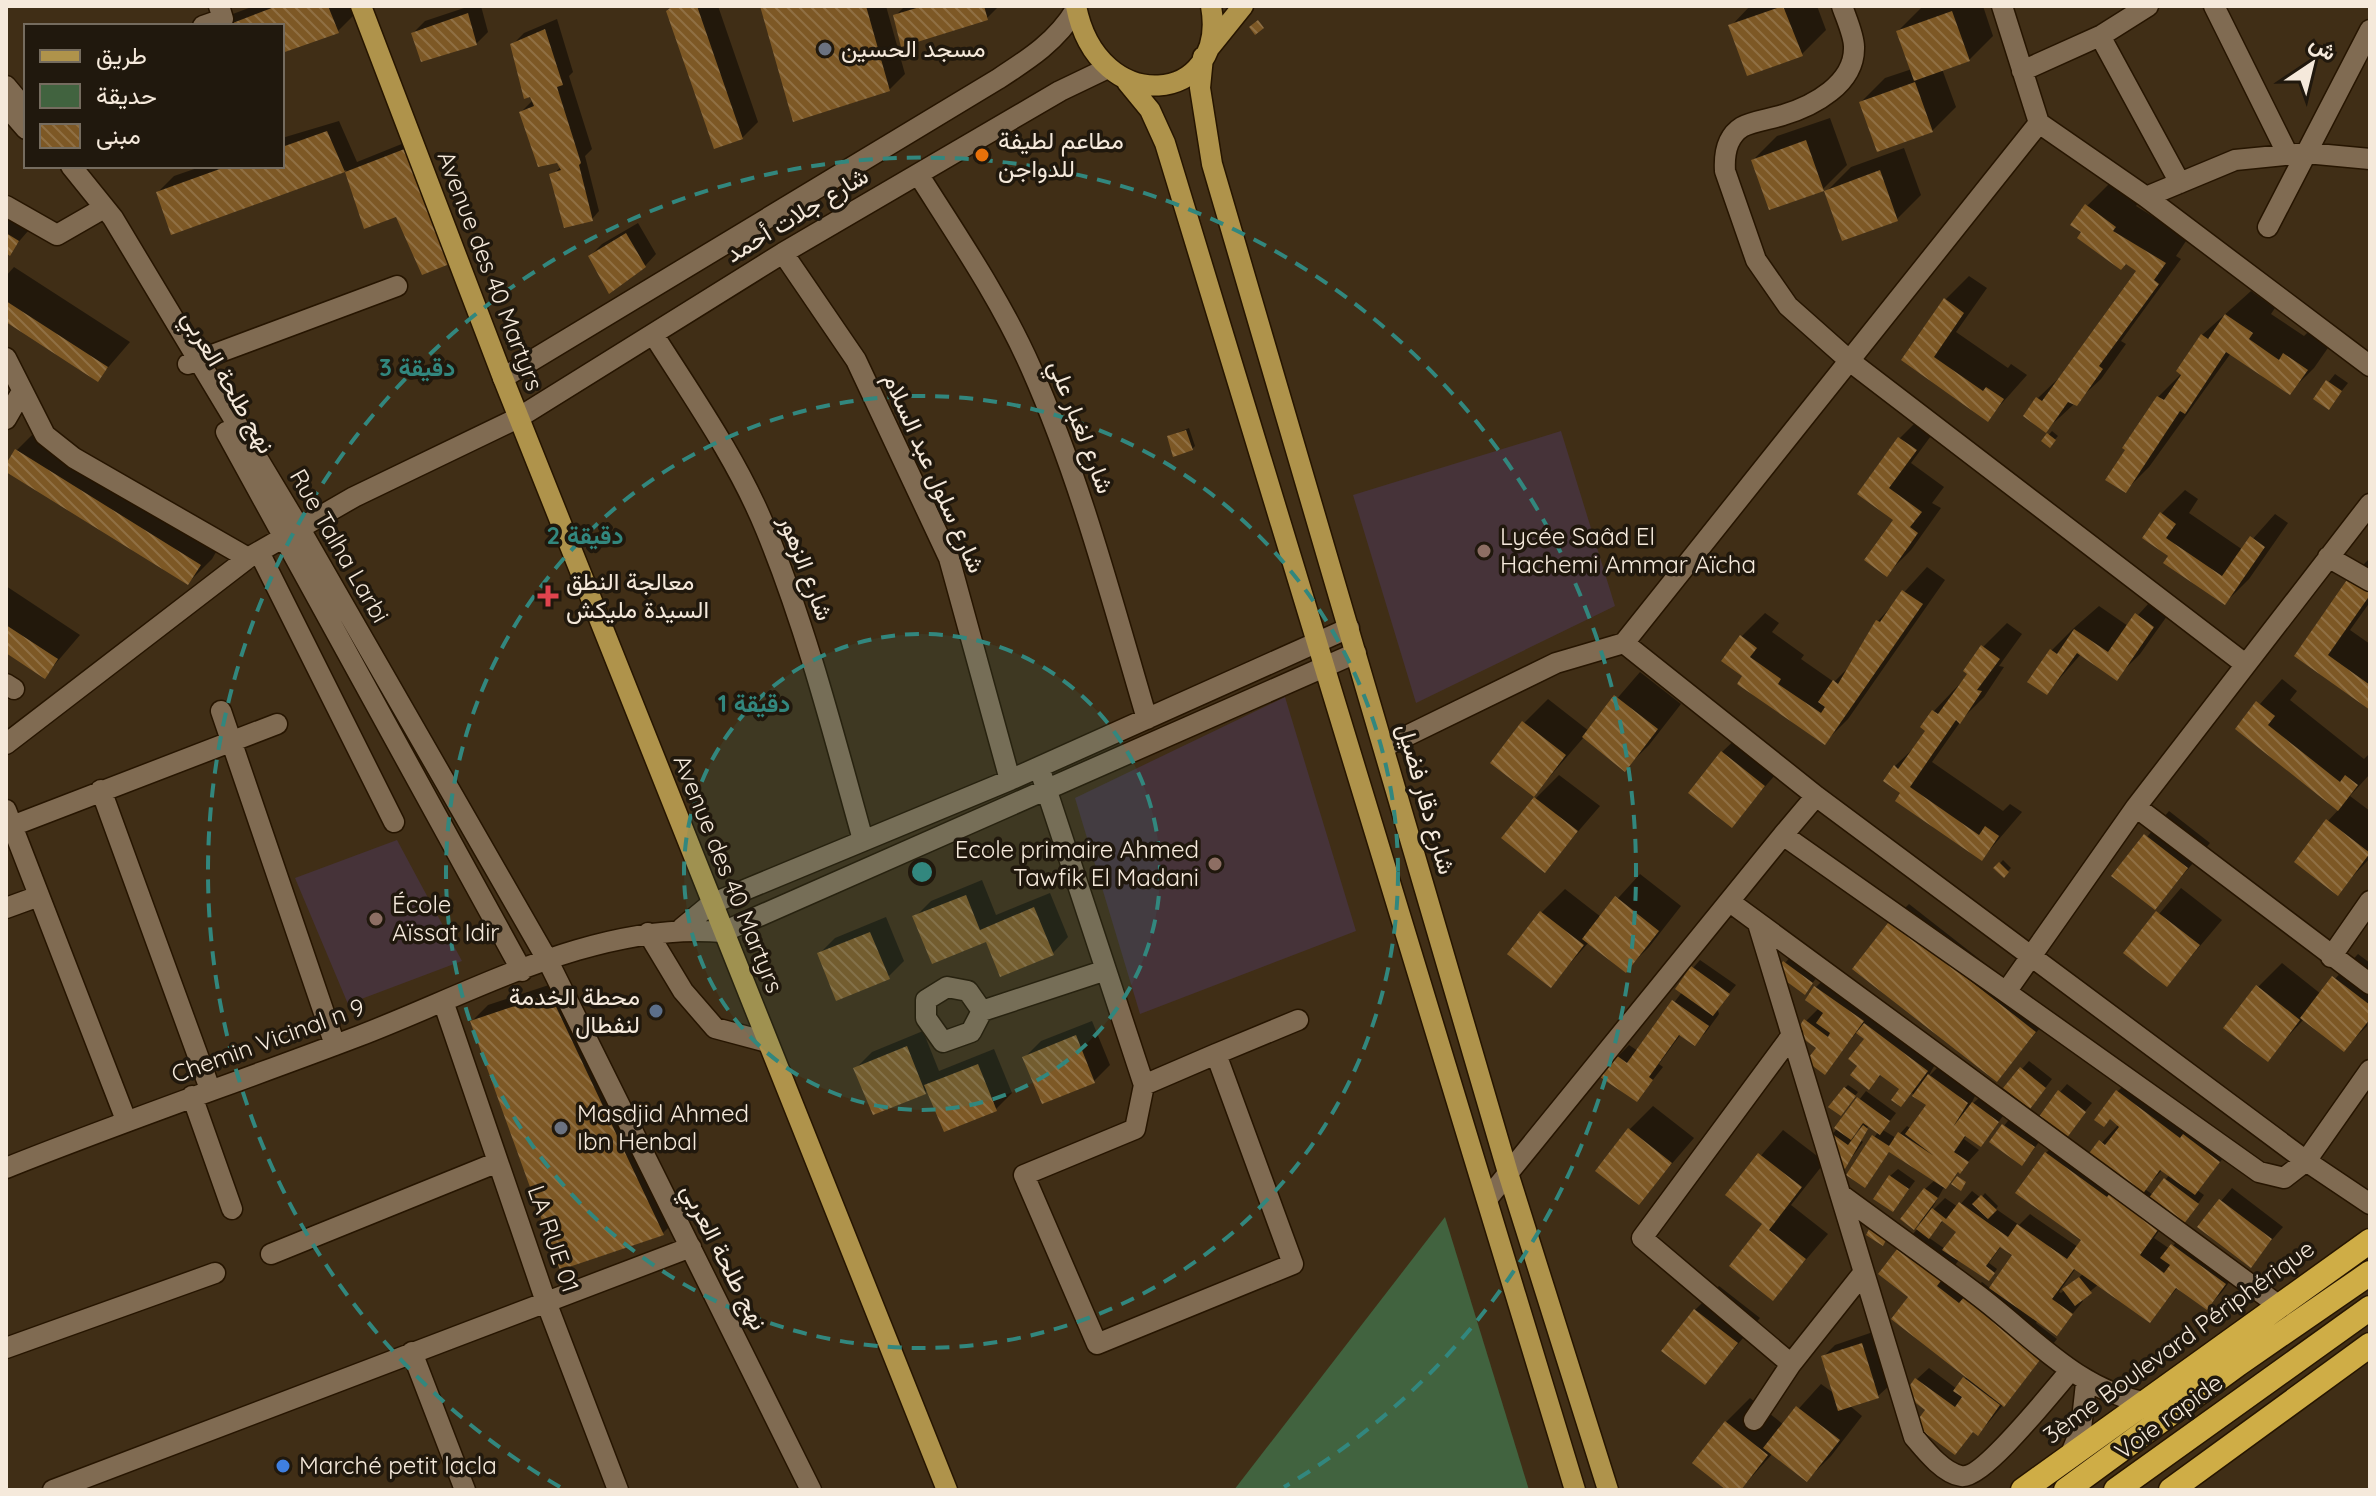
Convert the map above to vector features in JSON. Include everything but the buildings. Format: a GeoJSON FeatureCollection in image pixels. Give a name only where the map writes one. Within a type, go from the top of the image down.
{"type":"FeatureCollection","features":[{"type":"Feature","properties":{"kind":"highway","name":"3ème Boulevard Périphérique"},"geometry":{"type":"LineString","coordinates":[[2023,1490],[2072,1451],[2148,1403],[2278,1305],[2370,1241]]}},
{"type":"Feature","properties":{"kind":"highway","name":"Voie rapide"},"geometry":{"type":"LineString","coordinates":[[2066,1490],[2238,1364],[2370,1273]]}},
{"type":"Feature","properties":{"kind":"highway","name":"Voie rapide"},"geometry":{"type":"LineString","coordinates":[[2116,1490],[2370,1308]]}},
{"type":"Feature","properties":{"kind":"highway"},"geometry":{"type":"LineString","coordinates":[[2171,1490],[2370,1345]]}},
{"type":"Feature","properties":{"kind":"main road","name":"شارع دقار فضيل"},"geometry":{"type":"LineString","coordinates":[[1211,6],[1200,88],[1212,164],[1508,1173],[1608,1490]]}},
{"type":"Feature","properties":{"kind":"main road"},"geometry":{"type":"LineString","coordinates":[[1127,82],[1161,87],[1180,80],[1243,6]]}},
{"type":"Feature","properties":{"kind":"main road","name":"Avenue des 40 Martyrs"},"geometry":{"type":"LineString","coordinates":[[366,7],[518,418],[947,1490]]}},
{"type":"Feature","properties":{"kind":"main road"},"geometry":{"type":"LineString","coordinates":[[1076,8],[1086,38],[1108,68],[1127,82],[1150,110],[1165,143],[1575,1490]]}},
{"type":"Feature","properties":{"kind":"street"},"geometry":{"type":"LineString","coordinates":[[209,24],[223,19],[219,6]]}},
{"type":"Feature","properties":{"kind":"street"},"geometry":{"type":"LineString","coordinates":[[1842,6],[1855,46],[1851,67],[1820,99],[1786,115],[1742,127],[1729,141],[1724,157],[1734,202],[1756,260],[1788,306],[1851,362],[2245,664]]}},
{"type":"Feature","properties":{"kind":"street"},"geometry":{"type":"LineString","coordinates":[[2002,6],[2039,123],[2146,197],[2370,366]]}},
{"type":"Feature","properties":{"kind":"street"},"geometry":{"type":"LineString","coordinates":[[2022,71],[2102,35],[2148,6]]}},
{"type":"Feature","properties":{"kind":"street"},"geometry":{"type":"LineString","coordinates":[[2214,6],[2297,154]]}},
{"type":"Feature","properties":{"kind":"street","name":"شارع جلات أحمد"},"geometry":{"type":"LineString","coordinates":[[503,378],[998,79],[1039,52],[1064,29],[1076,8]]}},
{"type":"Feature","properties":{"kind":"street"},"geometry":{"type":"LineString","coordinates":[[2268,227],[2297,154],[2370,30]]}},
{"type":"Feature","properties":{"kind":"street"},"geometry":{"type":"LineString","coordinates":[[2105,45],[2180,183]]}},
{"type":"Feature","properties":{"kind":"street","name":"شارع جلات أحمد"},"geometry":{"type":"LineString","coordinates":[[6,744],[254,555],[354,497],[518,418],[783,253],[1060,91],[1108,68]]}},
{"type":"Feature","properties":{"kind":"street"},"geometry":{"type":"LineString","coordinates":[[11,93],[24,124]]}},
{"type":"Feature","properties":{"kind":"street"},"geometry":{"type":"LineString","coordinates":[[1384,747],[1556,663],[1624,643],[2039,123]]}},
{"type":"Feature","properties":{"kind":"street"},"geometry":{"type":"LineString","coordinates":[[2146,197],[2235,160],[2297,154],[2370,159]]}},
{"type":"Feature","properties":{"kind":"street","name":"نهج طلحة العربي"},"geometry":{"type":"LineString","coordinates":[[60,168],[107,224],[193,362]]}},
{"type":"Feature","properties":{"kind":"street","name":"Rue Talha Larbi"},"geometry":{"type":"LineString","coordinates":[[73,168],[113,218],[293,533],[548,961]]}},
{"type":"Feature","properties":{"kind":"street","name":"شارع لغبار علي"},"geometry":{"type":"LineString","coordinates":[[918,174],[984,277],[1031,366],[1075,479],[1147,719]]}},
{"type":"Feature","properties":{"kind":"street"},"geometry":{"type":"LineString","coordinates":[[6,206],[57,235],[97,212]]}},
{"type":"Feature","properties":{"kind":"street","name":"شارع سلول عبد السلام"},"geometry":{"type":"LineString","coordinates":[[783,253],[856,360],[949,558],[1010,780]]}},
{"type":"Feature","properties":{"kind":"street"},"geometry":{"type":"LineString","coordinates":[[193,362],[397,286]]}},
{"type":"Feature","properties":{"kind":"street","name":"شارع الزهور"},"geometry":{"type":"LineString","coordinates":[[653,334],[725,450],[765,528],[802,628],[863,840]]}},
{"type":"Feature","properties":{"kind":"street"},"geometry":{"type":"LineString","coordinates":[[6,358],[21,393],[45,435],[74,458],[254,555],[394,822]]}},
{"type":"Feature","properties":{"kind":"street"},"geometry":{"type":"LineString","coordinates":[[6,419],[21,393]]}},
{"type":"Feature","properties":{"kind":"street"},"geometry":{"type":"LineString","coordinates":[[2006,992],[2136,807],[2370,504]]}},
{"type":"Feature","properties":{"kind":"street"},"geometry":{"type":"LineString","coordinates":[[293,533],[522,971]]}},
{"type":"Feature","properties":{"kind":"street"},"geometry":{"type":"LineString","coordinates":[[2328,557],[2370,581]]}},
{"type":"Feature","properties":{"kind":"street"},"geometry":{"type":"LineString","coordinates":[[682,928],[711,904],[1010,780],[1349,628]]}},
{"type":"Feature","properties":{"kind":"street"},"geometry":{"type":"LineString","coordinates":[[1624,643],[1816,796],[2306,1161],[2370,1204]]}},
{"type":"Feature","properties":{"kind":"street"},"geometry":{"type":"LineString","coordinates":[[723,932],[1356,653]]}},
{"type":"Feature","properties":{"kind":"street"},"geometry":{"type":"LineString","coordinates":[[221,711],[335,1045]]}},
{"type":"Feature","properties":{"kind":"street"},"geometry":{"type":"LineString","coordinates":[[126,1120],[9,818],[101,790],[277,724]]}},
{"type":"Feature","properties":{"kind":"street"},"geometry":{"type":"LineString","coordinates":[[1039,767],[1144,1085],[1135,1129],[1024,1175],[1097,1344],[1293,1264],[1216,1054]]}},
{"type":"Feature","properties":{"kind":"street"},"geometry":{"type":"LineString","coordinates":[[101,790],[201,1093],[232,1209]]}},
{"type":"Feature","properties":{"kind":"street"},"geometry":{"type":"LineString","coordinates":[[1488,1198],[1816,796]]}},
{"type":"Feature","properties":{"kind":"street"},"geometry":{"type":"LineString","coordinates":[[2136,807],[2370,984]]}},
{"type":"Feature","properties":{"kind":"street"},"geometry":{"type":"LineString","coordinates":[[1783,835],[2259,1172],[2284,1178],[2306,1161],[2370,1070]]}},
{"type":"Feature","properties":{"kind":"street"},"geometry":{"type":"LineString","coordinates":[[6,908],[39,896]]}},
{"type":"Feature","properties":{"kind":"street"},"geometry":{"type":"LineString","coordinates":[[2331,957],[2370,901]]}},
{"type":"Feature","properties":{"kind":"street"},"geometry":{"type":"LineString","coordinates":[[1730,902],[1759,927],[2278,1305]]}},
{"type":"Feature","properties":{"kind":"street"},"geometry":{"type":"LineString","coordinates":[[1759,927],[1914,1437],[1928,1454],[1960,1476],[1970,1475],[1989,1462],[2079,1376]]}},
{"type":"Feature","properties":{"kind":"street","name":"Chemin Vicinal n 9"},"geometry":{"type":"LineString","coordinates":[[6,1168],[126,1120],[444,1004],[548,961],[648,933],[682,928],[723,932]]}},
{"type":"Feature","properties":{"kind":"street"},"geometry":{"type":"LineString","coordinates":[[648,933],[683,991],[715,1028],[767,1042]]}},
{"type":"Feature","properties":{"kind":"street","name":"نهج طلحة العربي"},"geometry":{"type":"LineString","coordinates":[[548,961],[811,1490]]}},
{"type":"Feature","properties":{"kind":"street"},"geometry":{"type":"LineString","coordinates":[[982,1011],[1106,970]]}},
{"type":"Feature","properties":{"kind":"street","name":"LA RUE 01"},"geometry":{"type":"LineString","coordinates":[[444,1004],[547,1301],[618,1490]]}},
{"type":"Feature","properties":{"kind":"street"},"geometry":{"type":"LineString","coordinates":[[1144,1085],[1298,1020]]}},
{"type":"Feature","properties":{"kind":"street"},"geometry":{"type":"LineString","coordinates":[[1791,1364],[1642,1238],[1792,1035]]}},
{"type":"Feature","properties":{"kind":"street"},"geometry":{"type":"LineString","coordinates":[[271,1254],[498,1162]]}},
{"type":"Feature","properties":{"kind":"street"},"geometry":{"type":"LineString","coordinates":[[1840,1194],[1981,1297],[2079,1376],[2126,1399],[2148,1403]]}},
{"type":"Feature","properties":{"kind":"street"},"geometry":{"type":"LineString","coordinates":[[53,1490],[691,1247]]}},
{"type":"Feature","properties":{"kind":"street"},"geometry":{"type":"LineString","coordinates":[[1754,1420],[1791,1364],[1864,1272]]}},
{"type":"Feature","properties":{"kind":"street"},"geometry":{"type":"LineString","coordinates":[[6,1348],[215,1273]]}},
{"type":"Feature","properties":{"kind":"street"},"geometry":{"type":"LineString","coordinates":[[412,1352],[465,1490]]}},
{"type":"Feature","properties":{"kind":"street"},"geometry":{"type":"LineString","coordinates":[[2072,1451],[2083,1418],[2079,1376]]}},
{"type":"Feature","properties":{"kind":"shaded area","name":"Lycée Saâd El Hachemi Ammar Aïcha"},"geometry":{"type":"Polygon","coordinates":[[[1561,431],[1615,606],[1416,703],[1353,495],[1561,431]]]}},
{"type":"Feature","properties":{"kind":"shaded area","name":"Ecole primaire Ahmed Tawfik El Madani"},"geometry":{"type":"Polygon","coordinates":[[[1285,697],[1356,931],[1140,1014],[1075,798],[1285,697]]]}},
{"type":"Feature","properties":{"kind":"shaded area","name":"École Aïssat Idir"},"geometry":{"type":"Polygon","coordinates":[[[397,840],[462,961],[348,1004],[295,878],[397,840]]]}},
{"type":"Feature","properties":{"kind":"green space"},"geometry":{"type":"Polygon","coordinates":[[[1445,1217],[1529,1490],[1234,1490],[1445,1217]]]}},
{"type":"Feature","properties":{"kind":"place","name":"مسجد الحسين"},"geometry":{"type":"Point","coordinates":[825,49]}},
{"type":"Feature","properties":{"kind":"place","name":"مطاعم لطيفة للدواجن"},"geometry":{"type":"Point","coordinates":[982,155]}},
{"type":"Feature","properties":{"kind":"place","name":"Lycée Saâd El Hachemi Ammar Aïcha"},"geometry":{"type":"Point","coordinates":[1484,551]}},
{"type":"Feature","properties":{"kind":"place","name":"معالجة النطق السيدة مليكش"},"geometry":{"type":"Point","coordinates":[548,596]}},
{"type":"Feature","properties":{"kind":"place","name":"Ecole primaire Ahmed Tawfik El Madani"},"geometry":{"type":"Point","coordinates":[1215,864]}},
{"type":"Feature","properties":{"kind":"place","name":"École Aïssat Idir"},"geometry":{"type":"Point","coordinates":[376,919]}},
{"type":"Feature","properties":{"kind":"place","name":"محطة الخدمة لنفطال"},"geometry":{"type":"Point","coordinates":[656,1011]}},
{"type":"Feature","properties":{"kind":"place","name":"Masdjid Ahmed Ibn Henbal"},"geometry":{"type":"Point","coordinates":[561,1128]}},
{"type":"Feature","properties":{"kind":"place","name":"Marché petit lacla"},"geometry":{"type":"Point","coordinates":[283,1466]}}]}
